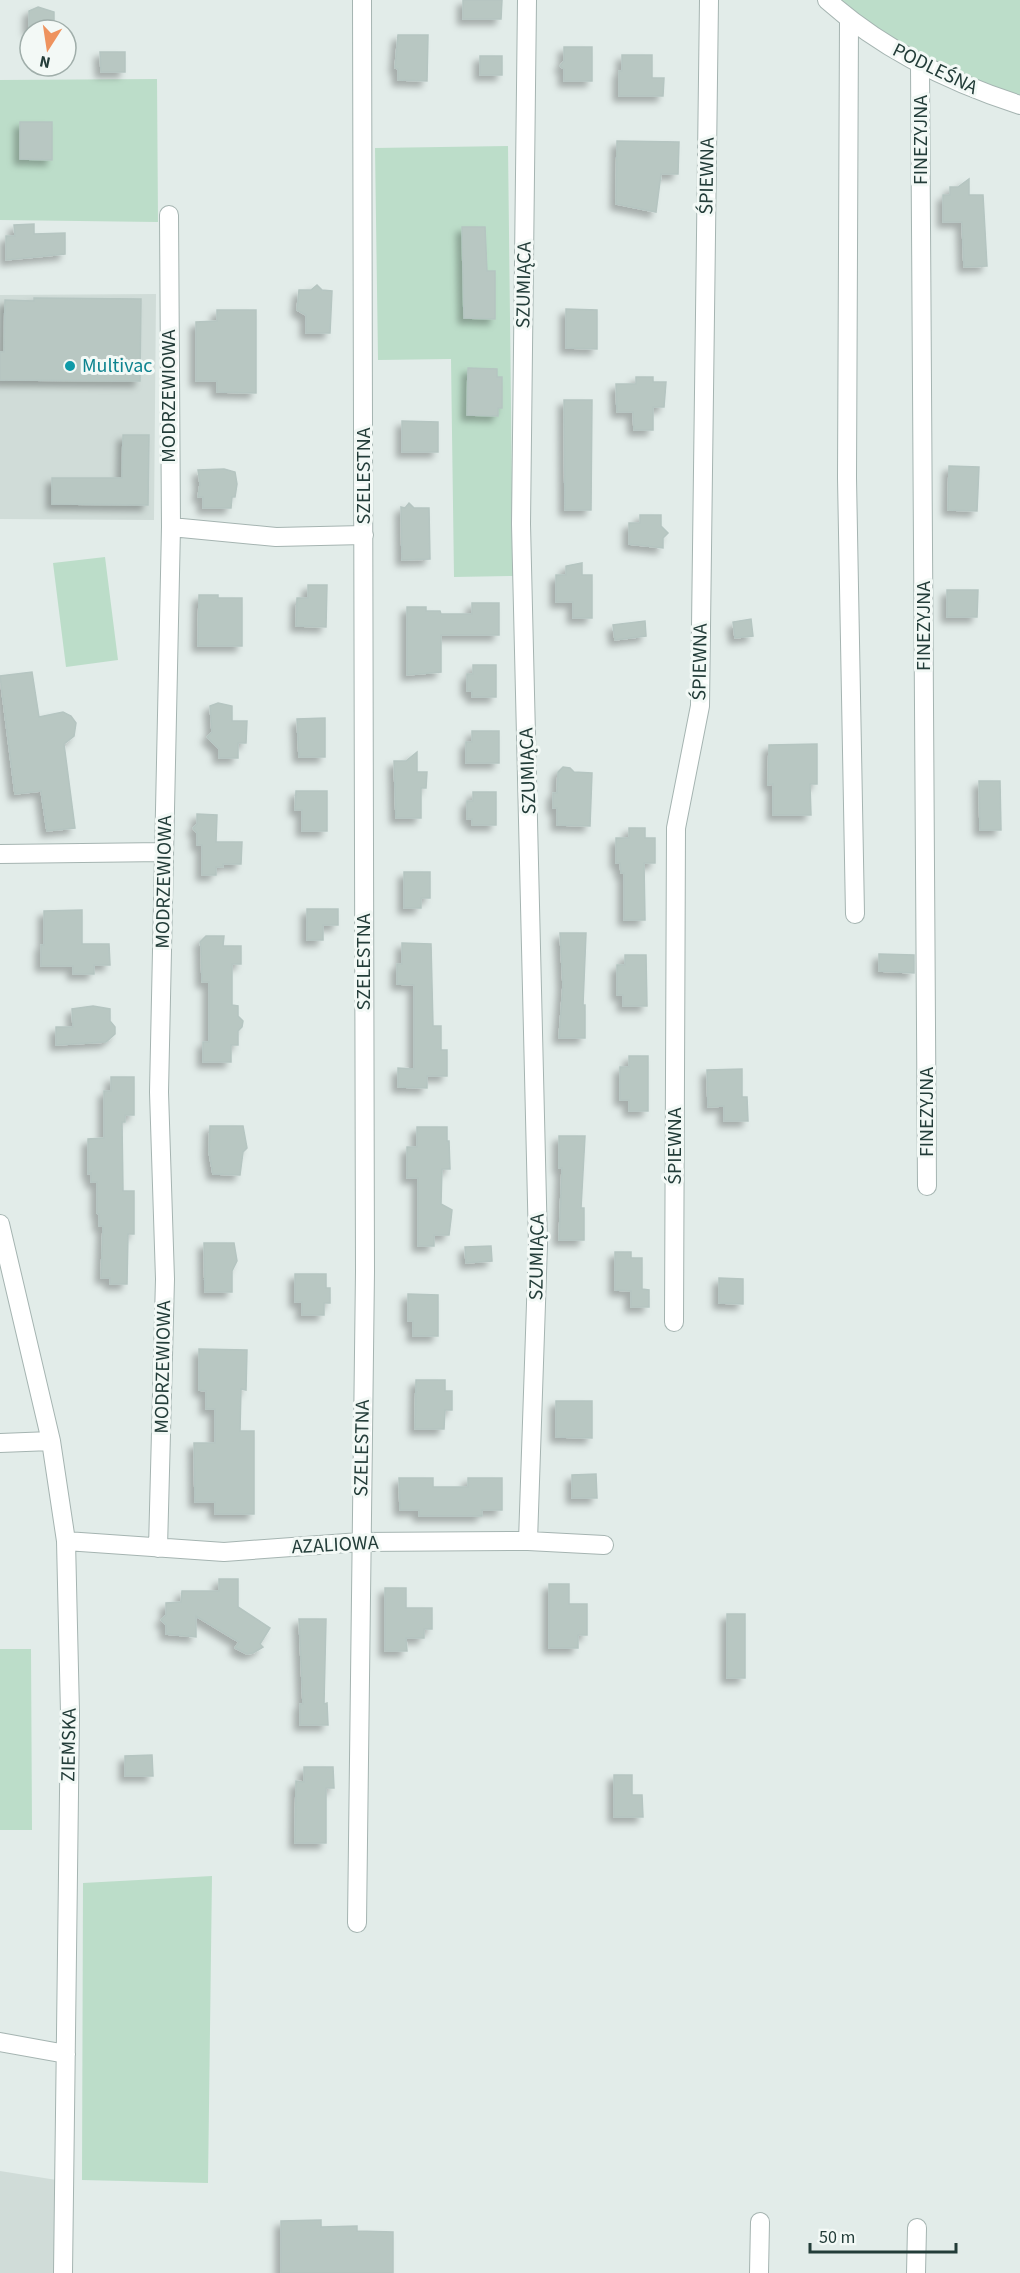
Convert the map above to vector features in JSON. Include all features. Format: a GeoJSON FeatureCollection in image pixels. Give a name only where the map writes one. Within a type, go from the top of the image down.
{"type":"FeatureCollection","features":[{"type":"Feature","properties":{"kind":"street","name":"SZELESTNA"},"geometry":{"type":"LineString","coordinates":[[357,1923],[365,1271],[362,0]]}},
{"type":"Feature","properties":{"kind":"street","name":"SZUMIĄCA"},"geometry":{"type":"LineString","coordinates":[[527,0],[521,524],[538,1244],[528,1542]]}},
{"type":"Feature","properties":{"kind":"street","name":"ŚPIEWNA"},"geometry":{"type":"LineString","coordinates":[[674,1322],[676,828],[700,706],[710,0]]}},
{"type":"Feature","properties":{"kind":"street","name":"PODLEŚNA"},"geometry":{"type":"LineString","coordinates":[[827,0],[849,20],[920,66],[986,94],[1020,105]]}},
{"type":"Feature","properties":{"kind":"street"},"geometry":{"type":"LineString","coordinates":[[849,20],[847,489],[855,914]]}},
{"type":"Feature","properties":{"kind":"street","name":"FINEZYJNA"},"geometry":{"type":"LineString","coordinates":[[920,66],[927,1186]]}},
{"type":"Feature","properties":{"kind":"street","name":"MODRZEWIOWA"},"geometry":{"type":"LineString","coordinates":[[158,1548],[165,1279],[159,1092],[171,527],[169,215]]}},
{"type":"Feature","properties":{"kind":"street"},"geometry":{"type":"LineString","coordinates":[[171,527],[276,537],[364,535]]}},
{"type":"Feature","properties":{"kind":"street"},"geometry":{"type":"LineString","coordinates":[[0,854],[164,852]]}},
{"type":"Feature","properties":{"kind":"street","name":"ZIEMSKA"},"geometry":{"type":"LineString","coordinates":[[0,1224],[51,1441],[66,1541],[70,1713],[63,2273]]}},
{"type":"Feature","properties":{"kind":"street"},"geometry":{"type":"LineString","coordinates":[[0,1443],[51,1441]]}},
{"type":"Feature","properties":{"kind":"street","name":"AZALIOWA"},"geometry":{"type":"LineString","coordinates":[[66,1541],[224,1552],[360,1542],[528,1542],[604,1545]]}},
{"type":"Feature","properties":{"kind":"street"},"geometry":{"type":"LineString","coordinates":[[0,2042],[66,2054]]}},
{"type":"Feature","properties":{"kind":"street"},"geometry":{"type":"LineString","coordinates":[[759,2273],[760,2222]]}},
{"type":"Feature","properties":{"kind":"street"},"geometry":{"type":"LineString","coordinates":[[916,2273],[917,2228]]}},
{"type":"Feature","properties":{"kind":"shaded area"},"geometry":{"type":"Polygon","coordinates":[[[156,294],[154,520],[0,519],[0,295],[156,294]]]}},
{"type":"Feature","properties":{"kind":"shaded area"},"geometry":{"type":"Polygon","coordinates":[[[0,2171],[63,2181],[63,2273],[0,2273],[0,2171]]]}},
{"type":"Feature","properties":{"kind":"green space"},"geometry":{"type":"Polygon","coordinates":[[[838,0],[1020,0],[1020,98],[913,54],[838,0]]]}},
{"type":"Feature","properties":{"kind":"green space"},"geometry":{"type":"Polygon","coordinates":[[[157,79],[158,222],[0,220],[0,80],[157,79]]]}},
{"type":"Feature","properties":{"kind":"green space"},"geometry":{"type":"Polygon","coordinates":[[[508,146],[513,576],[454,577],[451,359],[378,360],[375,148],[508,146]]]}},
{"type":"Feature","properties":{"kind":"green space"},"geometry":{"type":"Polygon","coordinates":[[[105,557],[118,660],[66,667],[53,563],[105,557]]]}},
{"type":"Feature","properties":{"kind":"green space"},"geometry":{"type":"Polygon","coordinates":[[[0,1649],[31,1649],[32,1830],[0,1830],[0,1649]]]}},
{"type":"Feature","properties":{"kind":"green space"},"geometry":{"type":"Polygon","coordinates":[[[212,1876],[208,2183],[82,2180],[83,1883],[212,1876]]]}},
{"type":"Feature","properties":{"kind":"building"},"geometry":{"type":"Polygon","coordinates":[[[463,0],[502,0],[501,19],[463,19],[463,0]]]}},
{"type":"Feature","properties":{"kind":"building"},"geometry":{"type":"Polygon","coordinates":[[[38,7],[54,12],[54,18],[29,18],[29,11],[38,7]]]}},
{"type":"Feature","properties":{"kind":"building"},"geometry":{"type":"Polygon","coordinates":[[[398,35],[428,35],[427,81],[398,80],[398,69],[395,68],[398,35]]]}},
{"type":"Feature","properties":{"kind":"building"},"geometry":{"type":"Polygon","coordinates":[[[564,47],[592,47],[592,81],[564,81],[564,69],[560,66],[564,61],[564,47]]]}},
{"type":"Feature","properties":{"kind":"building"},"geometry":{"type":"Polygon","coordinates":[[[100,52],[125,52],[125,72],[101,72],[100,52]]]}},
{"type":"Feature","properties":{"kind":"building"},"geometry":{"type":"Polygon","coordinates":[[[622,55],[652,55],[652,78],[664,78],[663,96],[619,96],[619,71],[622,71],[622,55]]]}},
{"type":"Feature","properties":{"kind":"building"},"geometry":{"type":"Polygon","coordinates":[[[480,56],[502,56],[502,75],[480,75],[480,56]]]}},
{"type":"Feature","properties":{"kind":"building"},"geometry":{"type":"Polygon","coordinates":[[[20,122],[52,122],[52,160],[20,159],[20,122]]]}},
{"type":"Feature","properties":{"kind":"building"},"geometry":{"type":"Polygon","coordinates":[[[617,141],[679,142],[678,174],[661,174],[656,212],[616,204],[617,141]]]}},
{"type":"Feature","properties":{"kind":"building"},"geometry":{"type":"Polygon","coordinates":[[[969,179],[969,195],[983,195],[987,266],[964,267],[962,222],[943,222],[943,195],[950,195],[950,187],[958,187],[969,179]]]}},
{"type":"Feature","properties":{"kind":"building"},"geometry":{"type":"Polygon","coordinates":[[[34,224],[34,234],[65,233],[65,254],[6,260],[6,236],[15,236],[14,225],[34,224]]]}},
{"type":"Feature","properties":{"kind":"building"},"geometry":{"type":"Polygon","coordinates":[[[462,227],[485,227],[487,271],[495,271],[495,319],[464,318],[462,227]]]}},
{"type":"Feature","properties":{"kind":"building"},"geometry":{"type":"Polygon","coordinates":[[[317,285],[322,290],[332,291],[330,333],[306,333],[306,315],[297,310],[299,290],[311,290],[317,285]]]}},
{"type":"Feature","properties":{"kind":"building","name":"Multivac"},"geometry":{"type":"Polygon","coordinates":[[[34,298],[141,299],[140,381],[0,380],[0,352],[4,352],[5,300],[34,301],[34,298]]]}},
{"type":"Feature","properties":{"kind":"building"},"geometry":{"type":"Polygon","coordinates":[[[566,309],[597,310],[597,349],[566,348],[566,309]]]}},
{"type":"Feature","properties":{"kind":"building"},"geometry":{"type":"Polygon","coordinates":[[[217,310],[256,310],[256,393],[217,392],[217,381],[196,381],[196,322],[217,321],[217,310]]]}},
{"type":"Feature","properties":{"kind":"building"},"geometry":{"type":"Polygon","coordinates":[[[468,368],[497,369],[497,377],[502,377],[502,408],[498,408],[498,416],[467,415],[468,368]]]}},
{"type":"Feature","properties":{"kind":"building"},"geometry":{"type":"Polygon","coordinates":[[[636,377],[653,377],[653,382],[666,382],[664,407],[653,407],[653,430],[634,430],[633,412],[617,412],[616,384],[636,384],[636,377]]]}},
{"type":"Feature","properties":{"kind":"building"},"geometry":{"type":"Polygon","coordinates":[[[564,400],[592,400],[591,510],[565,510],[564,400]]]}},
{"type":"Feature","properties":{"kind":"building"},"geometry":{"type":"Polygon","coordinates":[[[402,421],[438,422],[438,452],[402,452],[402,421]]]}},
{"type":"Feature","properties":{"kind":"building"},"geometry":{"type":"Polygon","coordinates":[[[123,435],[149,435],[148,505],[52,504],[52,478],[122,478],[123,435]]]}},
{"type":"Feature","properties":{"kind":"building"},"geometry":{"type":"Polygon","coordinates":[[[949,466],[979,467],[977,511],[948,510],[949,466]]]}},
{"type":"Feature","properties":{"kind":"building"},"geometry":{"type":"Polygon","coordinates":[[[224,469],[235,472],[237,484],[231,508],[203,508],[203,497],[198,497],[200,484],[198,470],[224,469]]]}},
{"type":"Feature","properties":{"kind":"building"},"geometry":{"type":"Polygon","coordinates":[[[409,503],[414,508],[429,508],[430,559],[402,560],[401,507],[405,508],[409,503]]]}},
{"type":"Feature","properties":{"kind":"building"},"geometry":{"type":"Polygon","coordinates":[[[640,515],[661,515],[661,526],[668,533],[663,538],[663,548],[629,544],[629,523],[640,523],[640,515]]]}},
{"type":"Feature","properties":{"kind":"building"},"geometry":{"type":"Polygon","coordinates":[[[582,563],[582,575],[592,575],[592,618],[573,618],[573,602],[556,602],[556,575],[566,575],[566,566],[582,563]]]}},
{"type":"Feature","properties":{"kind":"building"},"geometry":{"type":"Polygon","coordinates":[[[308,585],[327,585],[326,627],[296,626],[297,598],[308,598],[308,585]]]}},
{"type":"Feature","properties":{"kind":"building"},"geometry":{"type":"Polygon","coordinates":[[[947,590],[978,590],[977,617],[947,617],[947,590]]]}},
{"type":"Feature","properties":{"kind":"building"},"geometry":{"type":"Polygon","coordinates":[[[199,595],[242,598],[242,646],[198,646],[199,595]]]}},
{"type":"Feature","properties":{"kind":"building"},"geometry":{"type":"Polygon","coordinates":[[[472,603],[499,603],[499,635],[441,635],[441,672],[407,675],[407,607],[426,607],[426,611],[440,611],[441,614],[472,614],[472,603]]]}},
{"type":"Feature","properties":{"kind":"building"},"geometry":{"type":"Polygon","coordinates":[[[751,619],[753,636],[735,638],[733,622],[751,619]]]}},
{"type":"Feature","properties":{"kind":"building"},"geometry":{"type":"Polygon","coordinates":[[[645,621],[646,636],[615,640],[613,625],[645,621]]]}},
{"type":"Feature","properties":{"kind":"building"},"geometry":{"type":"Polygon","coordinates":[[[473,665],[496,665],[496,697],[472,697],[472,691],[467,691],[467,674],[473,674],[473,665]]]}},
{"type":"Feature","properties":{"kind":"building"},"geometry":{"type":"Polygon","coordinates":[[[32,672],[39,717],[63,712],[71,716],[76,723],[74,736],[64,744],[75,828],[47,831],[41,791],[15,794],[0,676],[32,672]]]}},
{"type":"Feature","properties":{"kind":"building"},"geometry":{"type":"Polygon","coordinates":[[[218,703],[232,706],[232,721],[247,721],[246,743],[238,743],[238,758],[219,758],[219,749],[207,737],[212,732],[210,706],[218,703]]]}},
{"type":"Feature","properties":{"kind":"building"},"geometry":{"type":"Polygon","coordinates":[[[325,718],[325,757],[299,757],[297,719],[325,718]]]}},
{"type":"Feature","properties":{"kind":"building"},"geometry":{"type":"Polygon","coordinates":[[[472,731],[499,731],[499,763],[466,763],[466,742],[472,742],[472,731]]]}},
{"type":"Feature","properties":{"kind":"building"},"geometry":{"type":"Polygon","coordinates":[[[817,744],[817,784],[810,784],[811,815],[773,815],[773,784],[768,785],[769,745],[817,744]]]}},
{"type":"Feature","properties":{"kind":"building"},"geometry":{"type":"Polygon","coordinates":[[[417,752],[417,772],[427,772],[426,788],[421,788],[421,818],[396,818],[394,761],[406,761],[417,752]]]}},
{"type":"Feature","properties":{"kind":"building"},"geometry":{"type":"Polygon","coordinates":[[[563,767],[570,768],[574,772],[592,773],[590,826],[557,825],[557,808],[553,808],[553,793],[557,793],[558,772],[563,767]]]}},
{"type":"Feature","properties":{"kind":"building"},"geometry":{"type":"Polygon","coordinates":[[[979,781],[1000,781],[1001,830],[980,830],[979,781]]]}},
{"type":"Feature","properties":{"kind":"building"},"geometry":{"type":"Polygon","coordinates":[[[296,791],[327,791],[327,831],[302,831],[302,810],[295,810],[296,791]]]}},
{"type":"Feature","properties":{"kind":"building"},"geometry":{"type":"Polygon","coordinates":[[[473,792],[496,792],[496,825],[472,825],[472,819],[467,819],[467,801],[473,801],[473,792]]]}},
{"type":"Feature","properties":{"kind":"building"},"geometry":{"type":"Polygon","coordinates":[[[197,814],[217,815],[216,842],[242,842],[241,864],[223,864],[223,867],[216,867],[216,875],[202,875],[202,845],[197,845],[197,833],[193,828],[197,824],[197,814]]]}},
{"type":"Feature","properties":{"kind":"building"},"geometry":{"type":"Polygon","coordinates":[[[629,828],[645,828],[645,838],[655,838],[655,863],[644,863],[645,920],[624,920],[624,873],[621,873],[620,863],[616,863],[616,838],[629,838],[629,828]]]}},
{"type":"Feature","properties":{"kind":"building"},"geometry":{"type":"Polygon","coordinates":[[[404,872],[430,872],[430,898],[421,898],[421,908],[404,908],[404,872]]]}},
{"type":"Feature","properties":{"kind":"building"},"geometry":{"type":"Polygon","coordinates":[[[307,909],[338,909],[338,925],[323,925],[323,940],[307,940],[307,909]]]}},
{"type":"Feature","properties":{"kind":"building"},"geometry":{"type":"Polygon","coordinates":[[[82,910],[82,944],[109,944],[110,965],[94,965],[94,974],[73,974],[73,966],[41,966],[41,945],[44,945],[44,911],[82,910]]]}},
{"type":"Feature","properties":{"kind":"building"},"geometry":{"type":"Polygon","coordinates":[[[560,933],[586,933],[583,1005],[585,1005],[585,1038],[559,1038],[563,985],[560,933]]]}},
{"type":"Feature","properties":{"kind":"building"},"geometry":{"type":"Polygon","coordinates":[[[206,936],[224,936],[223,946],[241,946],[241,964],[232,964],[232,1005],[238,1006],[238,1016],[243,1021],[238,1031],[238,1045],[231,1045],[231,1062],[203,1062],[203,1042],[209,1042],[209,982],[202,982],[200,942],[206,936]]]}},
{"type":"Feature","properties":{"kind":"building"},"geometry":{"type":"Polygon","coordinates":[[[402,943],[431,944],[433,1026],[441,1026],[441,1050],[447,1050],[447,1076],[427,1076],[427,1088],[398,1087],[398,1068],[414,1069],[414,985],[397,984],[397,964],[402,964],[402,943]]]}},
{"type":"Feature","properties":{"kind":"building"},"geometry":{"type":"Polygon","coordinates":[[[879,954],[914,955],[914,973],[879,971],[879,954]]]}},
{"type":"Feature","properties":{"kind":"building"},"geometry":{"type":"Polygon","coordinates":[[[625,955],[646,955],[647,1006],[623,1006],[623,995],[617,995],[617,965],[625,965],[625,955]]]}},
{"type":"Feature","properties":{"kind":"building"},"geometry":{"type":"Polygon","coordinates":[[[93,1006],[110,1009],[110,1021],[115,1027],[115,1034],[106,1042],[56,1045],[56,1027],[73,1027],[72,1009],[93,1006]]]}},
{"type":"Feature","properties":{"kind":"building"},"geometry":{"type":"Polygon","coordinates":[[[629,1056],[648,1056],[648,1111],[629,1111],[629,1100],[620,1100],[620,1067],[629,1067],[629,1056]]]}},
{"type":"Feature","properties":{"kind":"building"},"geometry":{"type":"Polygon","coordinates":[[[742,1069],[742,1097],[747,1097],[748,1121],[724,1121],[724,1106],[708,1107],[707,1070],[742,1069]]]}},
{"type":"Feature","properties":{"kind":"building"},"geometry":{"type":"Polygon","coordinates":[[[111,1077],[134,1077],[134,1115],[125,1115],[125,1122],[122,1122],[123,1191],[134,1191],[134,1234],[128,1234],[127,1284],[110,1284],[110,1278],[101,1278],[103,1226],[99,1226],[99,1214],[97,1213],[97,1182],[91,1182],[91,1173],[88,1174],[88,1139],[104,1138],[104,1091],[111,1091],[111,1077]]]}},
{"type":"Feature","properties":{"kind":"building"},"geometry":{"type":"Polygon","coordinates":[[[210,1126],[243,1126],[247,1148],[243,1152],[240,1175],[213,1174],[209,1152],[210,1126]]]}},
{"type":"Feature","properties":{"kind":"building"},"geometry":{"type":"Polygon","coordinates":[[[417,1127],[447,1127],[447,1141],[449,1141],[450,1169],[442,1169],[441,1204],[452,1210],[449,1235],[434,1235],[434,1246],[418,1246],[418,1178],[407,1178],[407,1147],[417,1147],[417,1127]]]}},
{"type":"Feature","properties":{"kind":"building"},"geometry":{"type":"Polygon","coordinates":[[[559,1136],[585,1136],[581,1208],[584,1208],[584,1240],[559,1240],[562,1168],[559,1168],[559,1136]]]}},
{"type":"Feature","properties":{"kind":"building"},"geometry":{"type":"Polygon","coordinates":[[[204,1243],[234,1243],[237,1261],[232,1271],[232,1292],[205,1292],[204,1243]]]}},
{"type":"Feature","properties":{"kind":"building"},"geometry":{"type":"Polygon","coordinates":[[[491,1246],[492,1261],[466,1263],[465,1247],[491,1246]]]}},
{"type":"Feature","properties":{"kind":"building"},"geometry":{"type":"Polygon","coordinates":[[[615,1252],[631,1252],[631,1258],[642,1258],[642,1289],[649,1290],[649,1307],[631,1307],[631,1291],[615,1290],[615,1252]]]}},
{"type":"Feature","properties":{"kind":"building"},"geometry":{"type":"Polygon","coordinates":[[[295,1274],[326,1274],[326,1288],[330,1288],[330,1303],[324,1303],[324,1315],[302,1315],[302,1302],[295,1302],[295,1274]]]}},
{"type":"Feature","properties":{"kind":"building"},"geometry":{"type":"Polygon","coordinates":[[[719,1278],[743,1279],[743,1304],[719,1303],[719,1278]]]}},
{"type":"Feature","properties":{"kind":"building"},"geometry":{"type":"Polygon","coordinates":[[[408,1294],[438,1295],[438,1336],[413,1336],[413,1321],[408,1321],[408,1294]]]}},
{"type":"Feature","properties":{"kind":"building"},"geometry":{"type":"Polygon","coordinates":[[[199,1349],[247,1350],[246,1390],[241,1389],[240,1431],[254,1431],[254,1514],[215,1514],[215,1502],[195,1502],[194,1443],[215,1443],[215,1409],[206,1409],[206,1391],[199,1390],[199,1349]]]}},
{"type":"Feature","properties":{"kind":"building"},"geometry":{"type":"Polygon","coordinates":[[[416,1380],[445,1380],[445,1391],[452,1391],[452,1410],[445,1410],[444,1429],[415,1429],[416,1380]]]}},
{"type":"Feature","properties":{"kind":"building"},"geometry":{"type":"Polygon","coordinates":[[[556,1401],[592,1401],[592,1438],[556,1437],[556,1401]]]}},
{"type":"Feature","properties":{"kind":"building"},"geometry":{"type":"Polygon","coordinates":[[[596,1474],[597,1498],[572,1498],[572,1475],[596,1474]]]}},
{"type":"Feature","properties":{"kind":"building"},"geometry":{"type":"Polygon","coordinates":[[[399,1478],[433,1478],[433,1487],[468,1487],[468,1478],[502,1478],[502,1510],[482,1510],[482,1516],[419,1516],[419,1510],[400,1510],[399,1478]]]}},
{"type":"Feature","properties":{"kind":"building"},"geometry":{"type":"Polygon","coordinates":[[[219,1579],[238,1579],[238,1607],[270,1628],[260,1644],[263,1647],[253,1653],[247,1654],[235,1648],[239,1642],[196,1616],[196,1637],[166,1634],[166,1625],[161,1620],[166,1615],[166,1603],[181,1602],[182,1591],[219,1591],[219,1579]]]}},
{"type":"Feature","properties":{"kind":"building"},"geometry":{"type":"Polygon","coordinates":[[[549,1584],[569,1584],[569,1604],[587,1604],[587,1635],[578,1635],[578,1648],[549,1648],[549,1584]]]}},
{"type":"Feature","properties":{"kind":"building"},"geometry":{"type":"Polygon","coordinates":[[[385,1588],[406,1588],[406,1608],[432,1608],[432,1629],[424,1629],[424,1638],[406,1638],[407,1651],[385,1651],[385,1588]]]}},
{"type":"Feature","properties":{"kind":"building"},"geometry":{"type":"Polygon","coordinates":[[[727,1614],[745,1614],[745,1678],[727,1678],[727,1614]]]}},
{"type":"Feature","properties":{"kind":"building"},"geometry":{"type":"Polygon","coordinates":[[[299,1619],[326,1619],[324,1704],[327,1703],[328,1725],[300,1725],[300,1704],[303,1704],[299,1619]]]}},
{"type":"Feature","properties":{"kind":"building"},"geometry":{"type":"Polygon","coordinates":[[[152,1755],[153,1776],[125,1776],[125,1756],[152,1755]]]}},
{"type":"Feature","properties":{"kind":"building"},"geometry":{"type":"Polygon","coordinates":[[[304,1767],[333,1767],[334,1788],[326,1788],[326,1843],[295,1843],[296,1781],[304,1782],[304,1767]]]}},
{"type":"Feature","properties":{"kind":"building"},"geometry":{"type":"Polygon","coordinates":[[[614,1775],[632,1775],[632,1795],[642,1795],[643,1817],[614,1817],[614,1775]]]}},
{"type":"Feature","properties":{"kind":"building"},"geometry":{"type":"Polygon","coordinates":[[[321,2220],[321,2227],[357,2226],[357,2231],[393,2232],[393,2273],[281,2273],[281,2221],[321,2220]]]}},
{"type":"Feature","properties":{"kind":"place","name":"Multivac"},"geometry":{"type":"Point","coordinates":[70,366]}}]}
